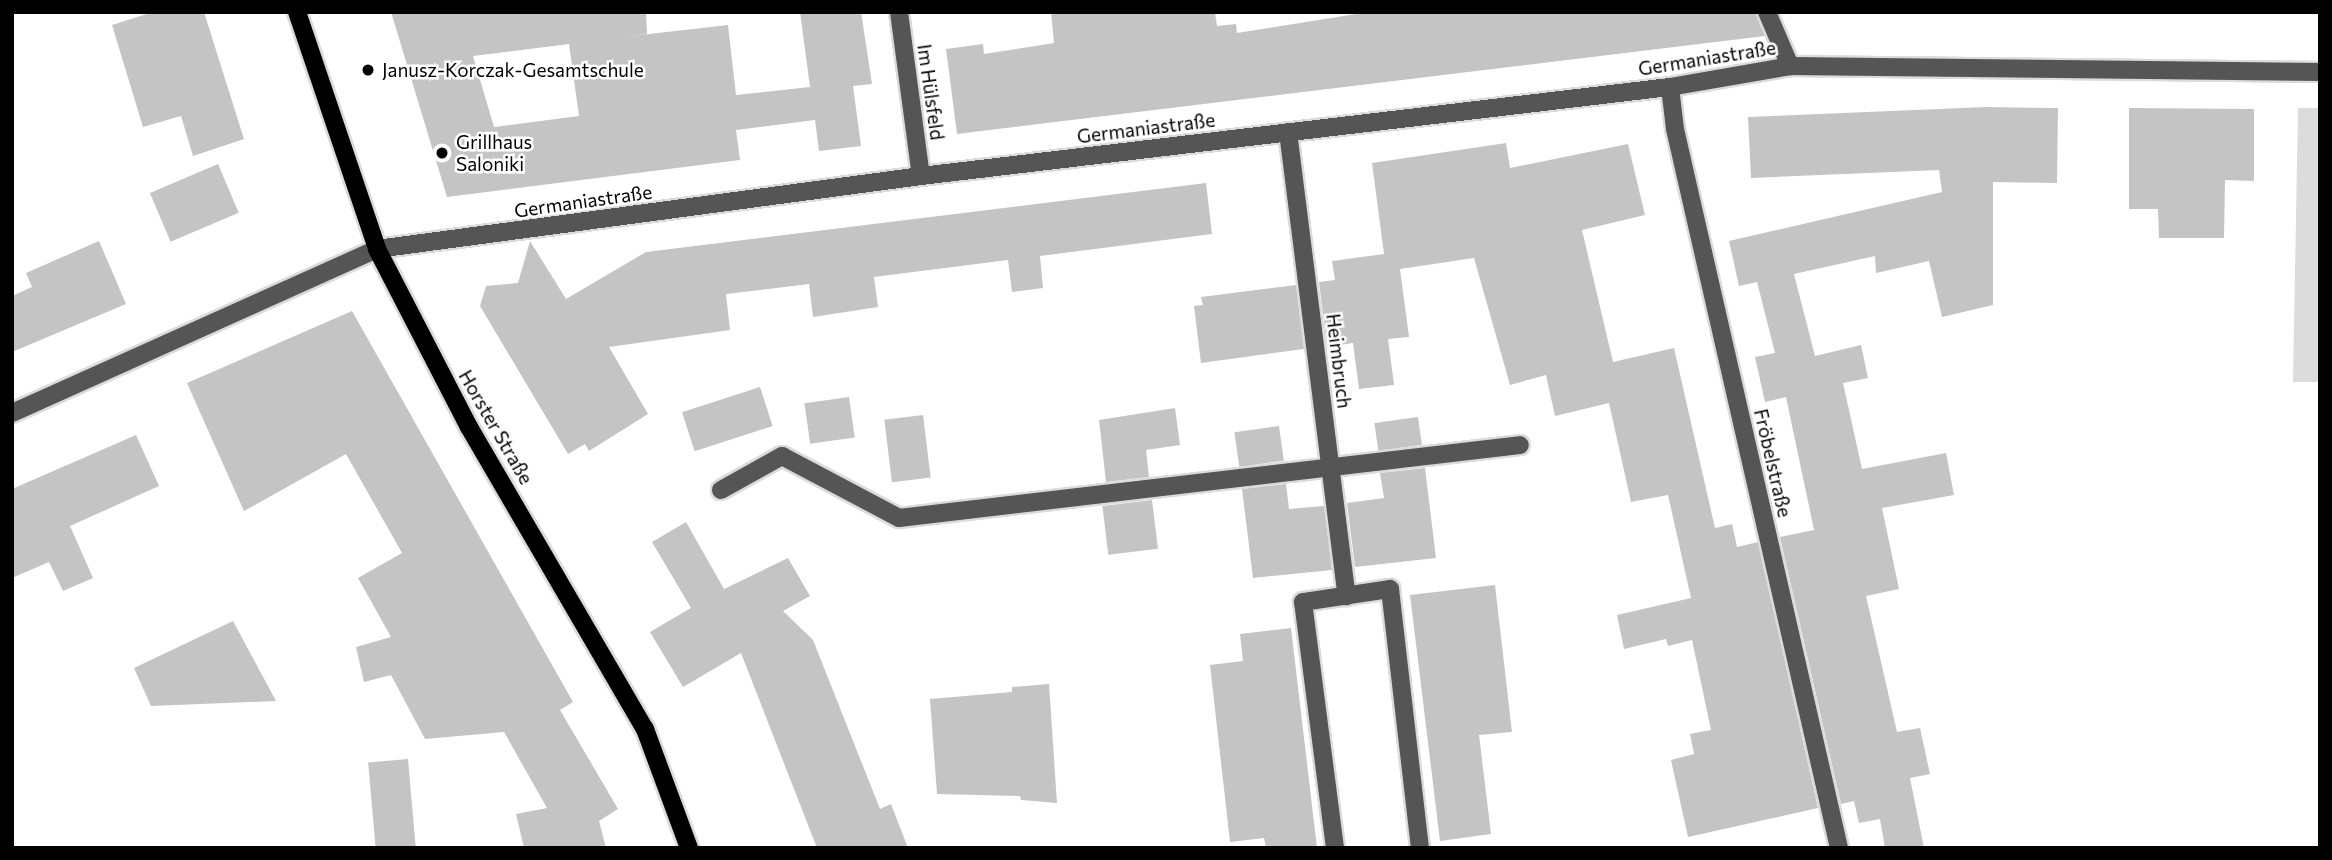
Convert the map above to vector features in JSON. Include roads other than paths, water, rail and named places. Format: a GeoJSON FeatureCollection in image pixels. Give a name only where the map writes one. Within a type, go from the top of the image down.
{"type":"FeatureCollection","features":[{"type":"Feature","properties":{"kind":"main road","name":"Horster Straße"},"geometry":{"type":"LineString","coordinates":[[297,12],[377,249],[469,427],[645,729],[689,848]]}},
{"type":"Feature","properties":{"kind":"street","name":"Im Hülsfeld"},"geometry":{"type":"LineString","coordinates":[[900,12],[922,177]]}},
{"type":"Feature","properties":{"kind":"street"},"geometry":{"type":"LineString","coordinates":[[1767,12],[1790,66]]}},
{"type":"Feature","properties":{"kind":"street","name":"Germaniastraße"},"geometry":{"type":"LineString","coordinates":[[12,412],[377,249],[922,177],[1670,87],[1790,66],[2320,72]]}},
{"type":"Feature","properties":{"kind":"street","name":"Fröbelstraße"},"geometry":{"type":"LineString","coordinates":[[1670,87],[1675,129],[1839,848]]}},
{"type":"Feature","properties":{"kind":"street","name":"Heimbruch"},"geometry":{"type":"LineString","coordinates":[[1288,132],[1347,596]]}},
{"type":"Feature","properties":{"kind":"street"},"geometry":{"type":"LineString","coordinates":[[721,490],[782,456],[900,518],[1521,445]]}},
{"type":"Feature","properties":{"kind":"street"},"geometry":{"type":"LineString","coordinates":[[1335,848],[1303,602],[1390,589],[1420,848]]}},
{"type":"Feature","properties":{"kind":"place","name":"Janusz-Korczak-Gesamtschule"},"geometry":{"type":"Point","coordinates":[368,70]}},
{"type":"Feature","properties":{"kind":"place","name":"Grillhaus Saloniki"},"geometry":{"type":"Point","coordinates":[442,153]}}]}
